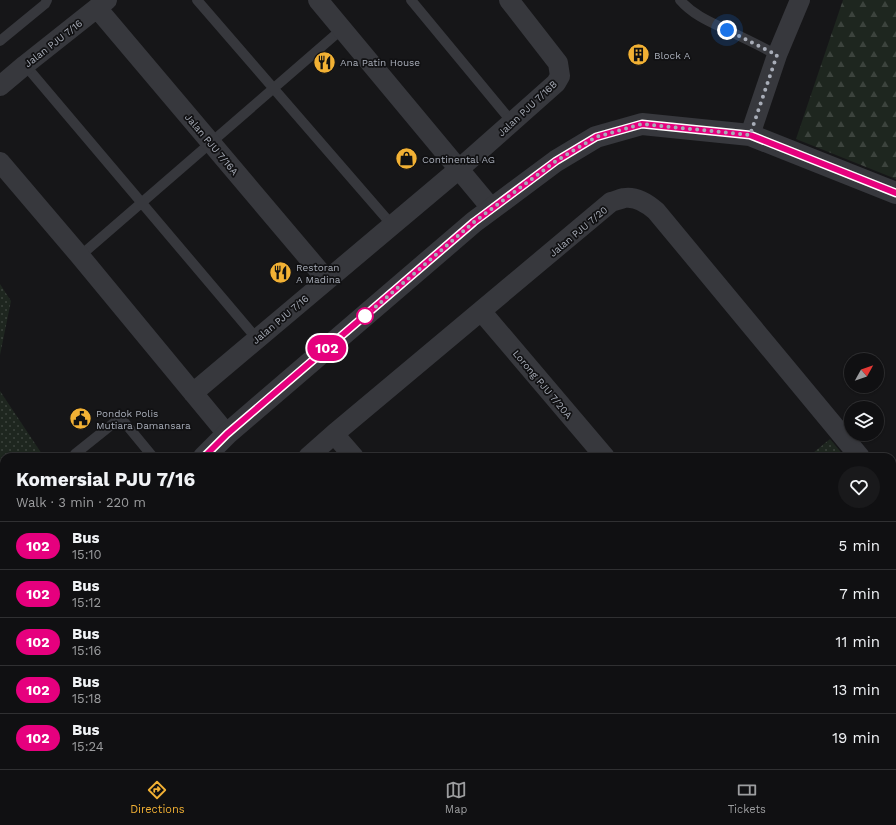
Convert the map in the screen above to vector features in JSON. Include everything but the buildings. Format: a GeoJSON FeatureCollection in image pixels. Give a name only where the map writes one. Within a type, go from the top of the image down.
{"type":"FeatureCollection","features":[{"type":"Feature","properties":{"kind":"street"},"geometry":{"type":"LineString","coordinates":[[318,0],[492,209]]}},
{"type":"Feature","properties":{"kind":"street","name":"Jalan PJU 7/16B"},"geometry":{"type":"LineString","coordinates":[[459,169],[556,83],[560,76],[558,63],[509,0]]}},
{"type":"Feature","properties":{"kind":"street"},"geometry":{"type":"LineString","coordinates":[[750,135],[777,55],[800,0]]}},
{"type":"Feature","properties":{"kind":"street","name":"Jalan PJU 7/16"},"geometry":{"type":"LineString","coordinates":[[0,86],[102,4]]}},
{"type":"Feature","properties":{"kind":"street","name":"Jalan PJU 7/16A"},"geometry":{"type":"LineString","coordinates":[[102,4],[211,143],[327,280]]}},
{"type":"Feature","properties":{"kind":"street"},"geometry":{"type":"LineString","coordinates":[[208,453],[227,434],[474,222],[556,161],[596,137],[642,124],[750,135],[896,193]]}},
{"type":"Feature","properties":{"kind":"street"},"geometry":{"type":"LineString","coordinates":[[0,162],[227,434]]}},
{"type":"Feature","properties":{"kind":"street","name":"Jalan PJU 7/16"},"geometry":{"type":"LineString","coordinates":[[193,393],[459,169]]}},
{"type":"Feature","properties":{"kind":"street","name":"Jalan PJU 7/20"},"geometry":{"type":"LineString","coordinates":[[313,453],[611,202],[625,198],[637,199],[647,203],[656,211],[857,453]]}},
{"type":"Feature","properties":{"kind":"street","name":"Lorong PJU 7/20A"},"geometry":{"type":"LineString","coordinates":[[482,311],[603,453]]}},
{"type":"Feature","properties":{"kind":"street"},"geometry":{"type":"LineString","coordinates":[[334,434],[351,453]]}},
{"type":"Feature","properties":{"kind":"lane"},"geometry":{"type":"LineString","coordinates":[[0,41],[45,4],[47,0]]}},
{"type":"Feature","properties":{"kind":"lane"},"geometry":{"type":"LineString","coordinates":[[197,0],[392,225]]}},
{"type":"Feature","properties":{"kind":"lane"},"geometry":{"type":"LineString","coordinates":[[411,0],[512,122]]}},
{"type":"Feature","properties":{"kind":"lane"},"geometry":{"type":"LineString","coordinates":[[680,0],[701,18],[777,55]]}},
{"type":"Feature","properties":{"kind":"lane"},"geometry":{"type":"LineString","coordinates":[[80,256],[342,29]]}},
{"type":"Feature","properties":{"kind":"lane"},"geometry":{"type":"LineString","coordinates":[[25,65],[257,339]]}},
{"type":"Feature","properties":{"kind":"lane"},"geometry":{"type":"LineString","coordinates":[[76,453],[116,422],[122,421],[150,453]]}},
{"type":"Feature","properties":{"kind":"green space"},"geometry":{"type":"Polygon","coordinates":[[[843,0],[896,0],[896,179],[796,139],[843,0]]]}},
{"type":"Feature","properties":{"kind":"green space"},"geometry":{"type":"Polygon","coordinates":[[[0,284],[11,301],[0,355],[0,284]]]}},
{"type":"Feature","properties":{"kind":"green space"},"geometry":{"type":"Polygon","coordinates":[[[0,391],[41,453],[0,453],[0,391]]]}},
{"type":"Feature","properties":{"kind":"green space"},"geometry":{"type":"Polygon","coordinates":[[[830,439],[842,453],[813,453],[830,439]]]}},
{"type":"Feature","properties":{"kind":"bus line","name":"102"},"geometry":{"type":"LineString","coordinates":[[208,453],[227,434],[474,222],[556,161],[596,137],[642,124],[750,135],[896,193]]}},
{"type":"Feature","properties":{"kind":"place","name":"Block A"},"geometry":{"type":"Point","coordinates":[639,55]}},
{"type":"Feature","properties":{"kind":"place","name":"Ana Patin House"},"geometry":{"type":"Point","coordinates":[324,62]}},
{"type":"Feature","properties":{"kind":"place","name":"Continental AG"},"geometry":{"type":"Point","coordinates":[406,159]}},
{"type":"Feature","properties":{"kind":"place","name":"Restoran A Madina"},"geometry":{"type":"Point","coordinates":[280,273]}},
{"type":"Feature","properties":{"kind":"place","name":"Pondok Polis Mutiara Damansara"},"geometry":{"type":"Point","coordinates":[80,419]}},
{"type":"Feature","properties":{"kind":"route"},"geometry":{"type":"LineString","coordinates":[[365,316],[474,222],[556,161],[596,137],[642,124],[750,135],[777,55],[727,30]]}}]}
